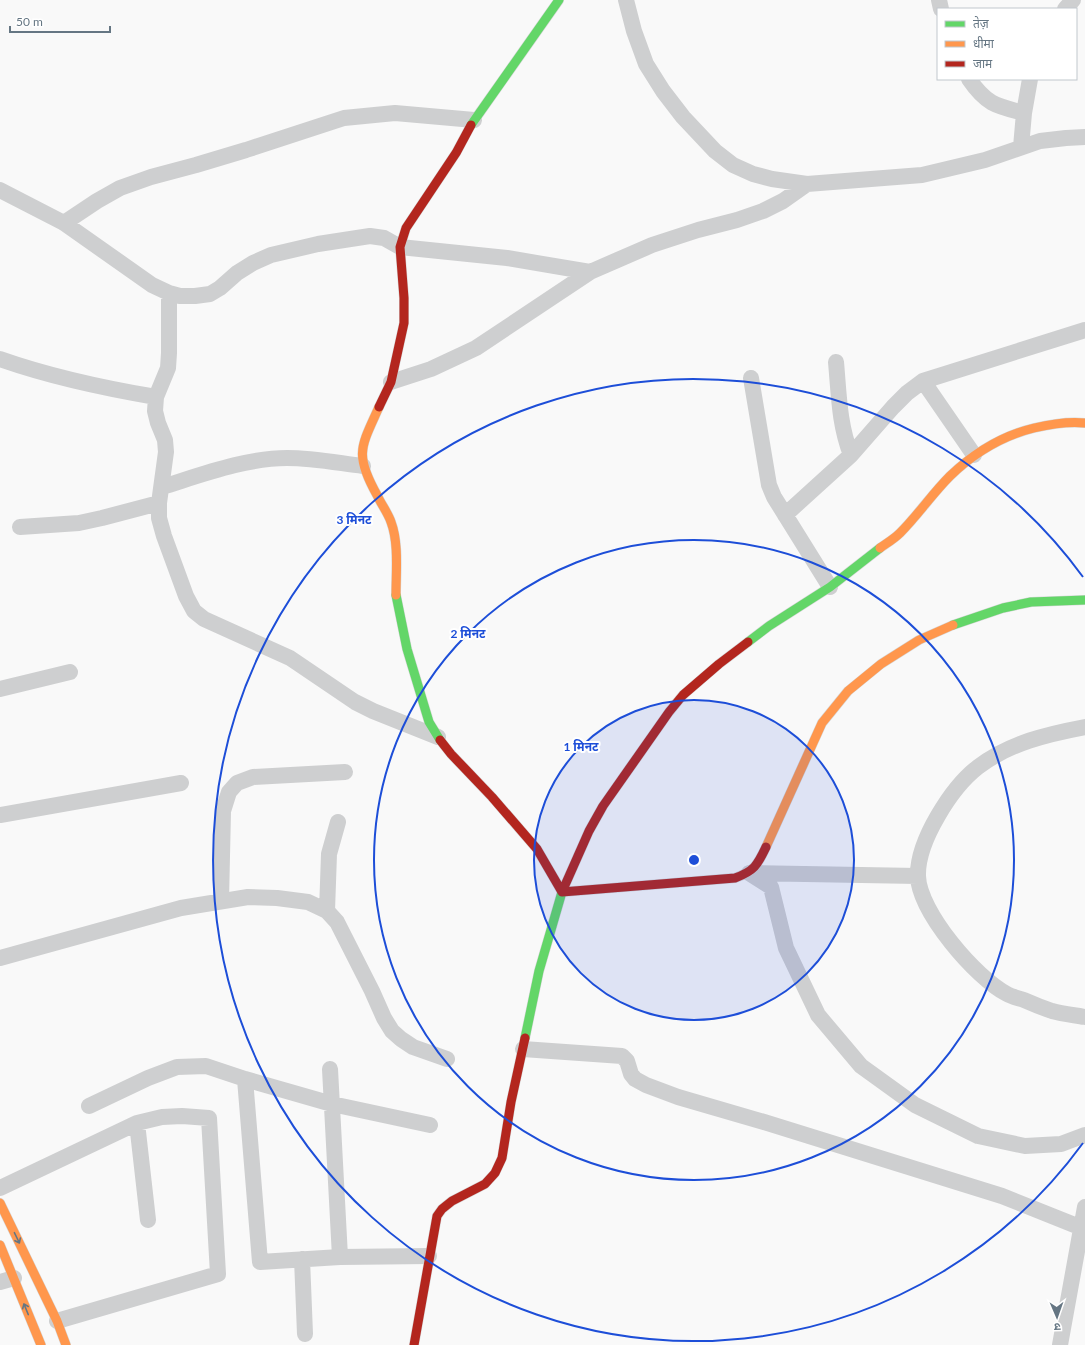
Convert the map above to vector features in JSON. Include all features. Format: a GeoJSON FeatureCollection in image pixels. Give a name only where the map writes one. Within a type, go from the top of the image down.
{"type":"FeatureCollection","features":[{"type":"Feature","properties":{"kind":"street"},"geometry":{"type":"LineString","coordinates":[[626,0],[634,31],[646,64],[663,91],[683,117],[715,151],[732,165],[753,174],[772,179],[808,184],[922,176],[978,162],[1040,141],[1085,137]]}},
{"type":"Feature","properties":{"kind":"street"},"geometry":{"type":"LineString","coordinates":[[1066,8],[1073,0]]}},
{"type":"Feature","properties":{"kind":"street"},"geometry":{"type":"LineString","coordinates":[[553,3],[474,120],[456,153],[406,228],[400,247],[404,298],[404,323],[399,350],[391,382],[365,436],[362,448],[364,466],[369,480],[391,521],[396,537],[396,595],[400,618],[407,649],[429,722],[451,754],[492,797],[533,844],[549,868],[562,892]]}},
{"type":"Feature","properties":{"kind":"street"},"geometry":{"type":"LineString","coordinates":[[970,80],[977,92],[994,105],[1024,113]]}},
{"type":"Feature","properties":{"kind":"street"},"geometry":{"type":"LineString","coordinates":[[1021,147],[1024,113],[1030,80]]}},
{"type":"Feature","properties":{"kind":"street"},"geometry":{"type":"LineString","coordinates":[[64,222],[120,188],[151,177],[246,150],[344,118],[395,113],[474,120]]}},
{"type":"Feature","properties":{"kind":"street"},"geometry":{"type":"LineString","coordinates":[[391,382],[431,369],[476,348],[590,272],[652,245],[763,210],[783,200],[808,184]]}},
{"type":"Feature","properties":{"kind":"street"},"geometry":{"type":"LineString","coordinates":[[0,190],[64,222],[152,285],[180,296],[210,294],[253,262],[271,255],[318,244],[370,236],[384,238],[400,247],[507,258],[590,272]]}},
{"type":"Feature","properties":{"kind":"street"},"geometry":{"type":"LineString","coordinates":[[169,292],[170,353],[168,368],[156,397],[155,411],[165,440],[166,452],[159,502],[159,518],[186,596],[194,611],[204,619],[290,658],[355,702],[373,711],[438,737]]}},
{"type":"Feature","properties":{"kind":"street"},"geometry":{"type":"LineString","coordinates":[[784,515],[851,456],[907,392],[923,381],[1085,330]]}},
{"type":"Feature","properties":{"kind":"street"},"geometry":{"type":"LineString","coordinates":[[0,359],[26,368],[85,384],[156,397]]}},
{"type":"Feature","properties":{"kind":"street"},"geometry":{"type":"LineString","coordinates":[[836,362],[841,423],[851,456]]}},
{"type":"Feature","properties":{"kind":"street"},"geometry":{"type":"LineString","coordinates":[[751,378],[769,485],[784,515],[830,587]]}},
{"type":"Feature","properties":{"kind":"street"},"geometry":{"type":"LineString","coordinates":[[923,381],[974,455]]}},
{"type":"Feature","properties":{"kind":"street"},"geometry":{"type":"LineString","coordinates":[[414,1345],[437,1216],[442,1209],[452,1201],[485,1184],[495,1173],[502,1158],[511,1102],[540,971],[562,892],[589,831],[603,806],[668,712],[683,694],[707,673],[769,626],[830,587],[899,534],[950,476],[974,455],[999,440],[1019,432],[1052,424],[1076,422],[1085,423]]}},
{"type":"Feature","properties":{"kind":"street"},"geometry":{"type":"LineString","coordinates":[[162,487],[217,470],[259,461],[287,458],[324,460],[364,466]]}},
{"type":"Feature","properties":{"kind":"street"},"geometry":{"type":"LineString","coordinates":[[20,527],[79,523],[159,502]]}},
{"type":"Feature","properties":{"kind":"street"},"geometry":{"type":"LineString","coordinates":[[749,873],[760,860],[822,723],[848,691],[881,664],[919,640],[950,626],[1003,608],[1031,602],[1085,600]]}},
{"type":"Feature","properties":{"kind":"street"},"geometry":{"type":"LineString","coordinates":[[0,689],[70,672]]}},
{"type":"Feature","properties":{"kind":"street"},"geometry":{"type":"LineString","coordinates":[[1085,727],[1022,742],[1000,753],[978,767],[958,787],[933,825],[922,848],[918,876],[922,891],[937,922],[967,962],[986,979],[1006,994],[1052,1011],[1085,1017]]}},
{"type":"Feature","properties":{"kind":"street"},"geometry":{"type":"LineString","coordinates":[[221,901],[223,811],[229,792],[238,783],[253,778],[345,772]]}},
{"type":"Feature","properties":{"kind":"street"},"geometry":{"type":"LineString","coordinates":[[0,815],[181,783]]}},
{"type":"Feature","properties":{"kind":"street"},"geometry":{"type":"LineString","coordinates":[[327,911],[329,854],[338,822]]}},
{"type":"Feature","properties":{"kind":"street"},"geometry":{"type":"LineString","coordinates":[[562,892],[735,878],[749,873],[918,876]]}},
{"type":"Feature","properties":{"kind":"street"},"geometry":{"type":"LineString","coordinates":[[749,873],[771,887],[786,948],[818,1015],[861,1066],[915,1105],[978,1136],[1025,1146],[1061,1144],[1085,1135]]}},
{"type":"Feature","properties":{"kind":"street"},"geometry":{"type":"LineString","coordinates":[[0,958],[181,908],[248,896],[308,902],[327,911],[337,922],[384,1018],[392,1031],[413,1047],[447,1059]]}},
{"type":"Feature","properties":{"kind":"street"},"geometry":{"type":"LineString","coordinates":[[523,1049],[622,1056],[627,1061],[631,1074],[635,1079],[646,1085],[678,1097],[764,1122],[1002,1196],[1082,1228]]}},
{"type":"Feature","properties":{"kind":"street"},"geometry":{"type":"LineString","coordinates":[[89,1106],[148,1078],[177,1067],[206,1066],[332,1104],[430,1125]]}},
{"type":"Feature","properties":{"kind":"street"},"geometry":{"type":"LineString","coordinates":[[330,1069],[340,1257]]}},
{"type":"Feature","properties":{"kind":"street"},"geometry":{"type":"LineString","coordinates":[[245,1079],[260,1262],[340,1257],[429,1256]]}},
{"type":"Feature","properties":{"kind":"street"},"geometry":{"type":"LineString","coordinates":[[0,1188],[137,1123],[162,1117],[182,1116],[209,1118],[218,1274],[57,1321]]}},
{"type":"Feature","properties":{"kind":"street"},"geometry":{"type":"LineString","coordinates":[[137,1123],[148,1220]]}},
{"type":"Feature","properties":{"kind":"street"},"geometry":{"type":"LineString","coordinates":[[0,1203],[57,1321],[66,1345]]}},
{"type":"Feature","properties":{"kind":"street"},"geometry":{"type":"LineString","coordinates":[[1060,1345],[1080,1267],[1082,1228],[1085,1207]]}},
{"type":"Feature","properties":{"kind":"street"},"geometry":{"type":"LineString","coordinates":[[0,1244],[7,1280],[41,1345]]}},
{"type":"Feature","properties":{"kind":"street"},"geometry":{"type":"LineString","coordinates":[[302,1259],[304,1334]]}},
{"type":"Feature","properties":{"kind":"traffic: fast"},"geometry":{"type":"LineString","coordinates":[[471,125],[559,0]]}},
{"type":"Feature","properties":{"kind":"traffic: fast"},"geometry":{"type":"LineString","coordinates":[[748,642],[769,626],[830,587],[880,548]]}},
{"type":"Feature","properties":{"kind":"traffic: fast"},"geometry":{"type":"LineString","coordinates":[[396,595],[407,649],[429,722],[440,740]]}},
{"type":"Feature","properties":{"kind":"traffic: fast"},"geometry":{"type":"LineString","coordinates":[[953,625],[1003,608],[1031,602],[1085,600]]}},
{"type":"Feature","properties":{"kind":"traffic: fast"},"geometry":{"type":"LineString","coordinates":[[525,1038],[539,971],[562,892]]}},
{"type":"Feature","properties":{"kind":"traffic: slow"},"geometry":{"type":"LineString","coordinates":[[379,407],[364,442],[363,460],[365,470],[394,530],[396,595]]}},
{"type":"Feature","properties":{"kind":"traffic: slow"},"geometry":{"type":"LineString","coordinates":[[880,548],[900,533],[950,476],[989,446],[1022,431],[1034,428],[1060,423],[1085,423]]}},
{"type":"Feature","properties":{"kind":"traffic: slow"},"geometry":{"type":"LineString","coordinates":[[766,847],[822,723],[848,691],[881,664],[919,640],[953,625]]}},
{"type":"Feature","properties":{"kind":"traffic: slow"},"geometry":{"type":"LineString","coordinates":[[0,1203],[57,1321],[66,1345]]}},
{"type":"Feature","properties":{"kind":"traffic: slow"},"geometry":{"type":"LineString","coordinates":[[0,1245],[41,1345]]}},
{"type":"Feature","properties":{"kind":"traffic: jam"},"geometry":{"type":"LineString","coordinates":[[379,407],[391,382],[404,323],[404,298],[400,247],[406,228],[456,153],[471,125]]}},
{"type":"Feature","properties":{"kind":"traffic: jam"},"geometry":{"type":"LineString","coordinates":[[562,892],[589,831],[603,806],[669,712],[683,695],[719,664],[748,642]]}},
{"type":"Feature","properties":{"kind":"traffic: jam"},"geometry":{"type":"LineString","coordinates":[[440,740],[537,849],[562,892]]}},
{"type":"Feature","properties":{"kind":"traffic: jam"},"geometry":{"type":"LineString","coordinates":[[562,892],[735,878],[751,870],[760,859],[766,847]]}},
{"type":"Feature","properties":{"kind":"traffic: jam"},"geometry":{"type":"LineString","coordinates":[[414,1345],[437,1216],[442,1209],[452,1201],[485,1184],[495,1173],[502,1158],[511,1102],[525,1038]]}}]}
